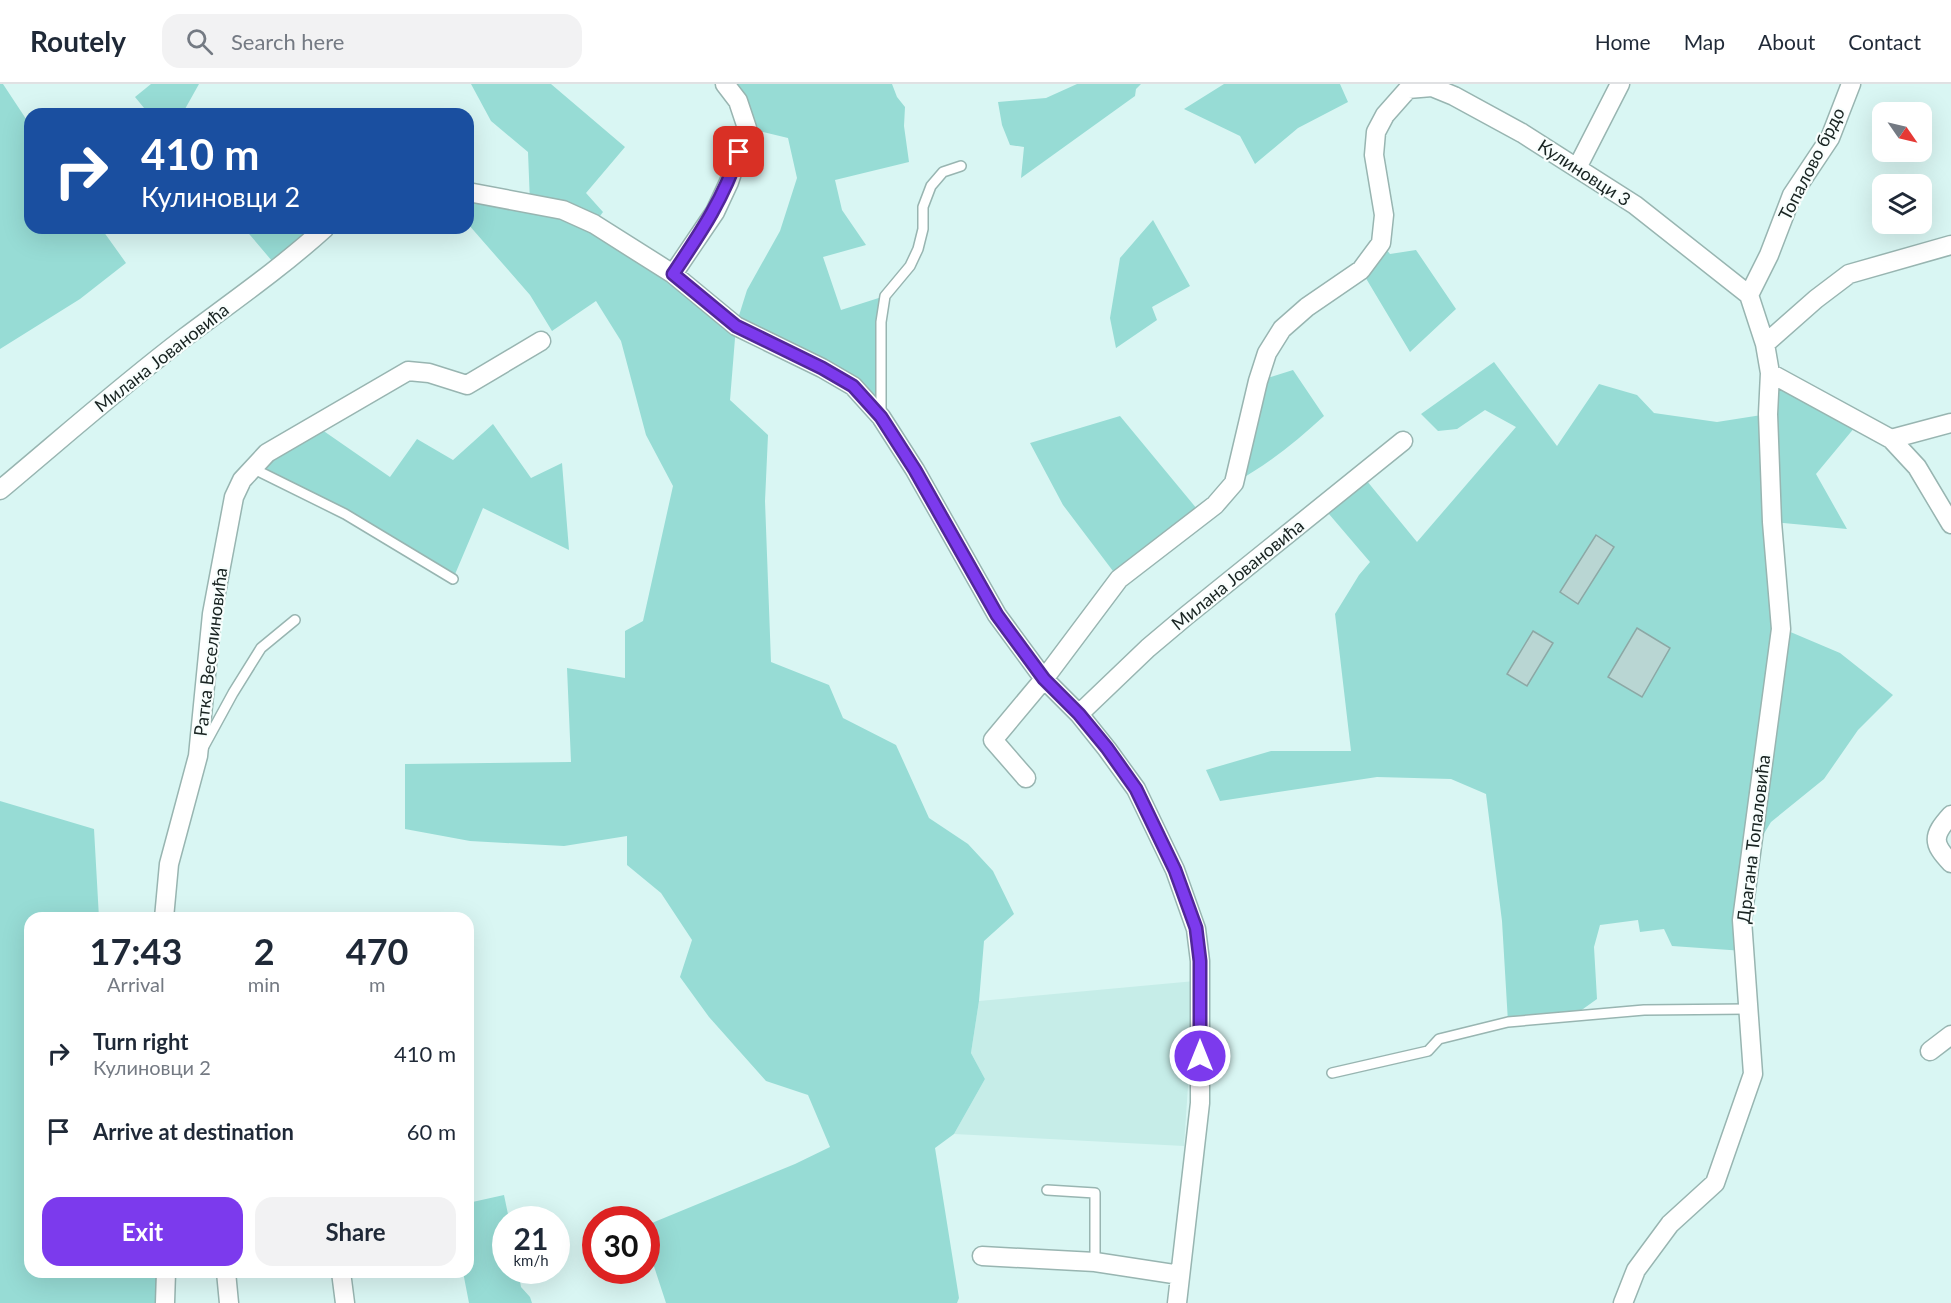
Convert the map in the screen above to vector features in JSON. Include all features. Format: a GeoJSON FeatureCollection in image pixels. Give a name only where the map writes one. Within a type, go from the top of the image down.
{"type":"FeatureCollection","features":[{"type":"Feature","properties":{"kind":"street"},"geometry":{"type":"LineString","coordinates":[[673,274],[714,212],[729,182],[747,128],[738,101],[724,84]]}},
{"type":"Feature","properties":{"kind":"street"},"geometry":{"type":"LineString","coordinates":[[1577,168],[1620,84]]}},
{"type":"Feature","properties":{"kind":"street","name":"Топалово брдо"},"geometry":{"type":"LineString","coordinates":[[1749,295],[1769,255],[1792,195],[1830,138],[1851,84]]}},
{"type":"Feature","properties":{"kind":"street","name":"Кулиновци 3"},"geometry":{"type":"LineString","coordinates":[[1406,86],[1433,85],[1513,128],[1659,222],[1749,295]]}},
{"type":"Feature","properties":{"kind":"street"},"geometry":{"type":"LineString","coordinates":[[1026,778],[993,740],[1044,679],[1119,579],[1215,505],[1234,483],[1258,381],[1267,353],[1282,329],[1307,307],[1361,270],[1381,243],[1384,214],[1374,155],[1376,132],[1406,86]]}},
{"type":"Feature","properties":{"kind":"street"},"geometry":{"type":"LineString","coordinates":[[474,193],[563,210],[594,224],[673,274],[736,326],[822,368],[853,386],[881,417],[915,470],[997,615],[1044,679],[1079,714],[1136,789],[1175,870],[1196,928],[1200,961],[1200,1103],[1177,1303]]}},
{"type":"Feature","properties":{"kind":"street","name":"Милана Јовановића"},"geometry":{"type":"LineString","coordinates":[[0,490],[129,382],[291,259],[318,234]]}},
{"type":"Feature","properties":{"kind":"street"},"geometry":{"type":"LineString","coordinates":[[1765,344],[1816,299],[1849,274],[1951,245]]}},
{"type":"Feature","properties":{"kind":"street"},"geometry":{"type":"LineString","coordinates":[[1749,295],[1765,344],[1770,373],[1891,439],[1917,467],[1951,524]]}},
{"type":"Feature","properties":{"kind":"street","name":"Ратка Веселиновића"},"geometry":{"type":"LineString","coordinates":[[165,912],[169,864],[198,756],[212,614],[234,497],[242,480],[267,453],[408,371],[429,373],[467,385],[541,341]]}},
{"type":"Feature","properties":{"kind":"street","name":"Драгана Топаловића"},"geometry":{"type":"LineString","coordinates":[[1623,1303],[1636,1269],[1670,1224],[1715,1183],[1753,1074],[1742,920],[1780,629],[1772,522],[1768,414],[1770,373]]}},
{"type":"Feature","properties":{"kind":"street"},"geometry":{"type":"LineString","coordinates":[[1891,439],[1951,423]]}},
{"type":"Feature","properties":{"kind":"street","name":"Милана Јовановића"},"geometry":{"type":"LineString","coordinates":[[1079,714],[1148,648],[1403,441]]}},
{"type":"Feature","properties":{"kind":"street"},"geometry":{"type":"LineString","coordinates":[[1951,815],[1937,833],[1936,840],[1939,850],[1951,863]]}},
{"type":"Feature","properties":{"kind":"street"},"geometry":{"type":"LineString","coordinates":[[1930,1051],[1951,1035]]}},
{"type":"Feature","properties":{"kind":"street"},"geometry":{"type":"LineString","coordinates":[[982,1256],[1095,1262],[1180,1275]]}},
{"type":"Feature","properties":{"kind":"street"},"geometry":{"type":"LineString","coordinates":[[165,1303],[166,1278]]}},
{"type":"Feature","properties":{"kind":"street"},"geometry":{"type":"LineString","coordinates":[[227,1278],[229,1303]]}},
{"type":"Feature","properties":{"kind":"street"},"geometry":{"type":"LineString","coordinates":[[342,1278],[345,1303]]}},
{"type":"Feature","properties":{"kind":"lane"},"geometry":{"type":"LineString","coordinates":[[881,417],[881,322],[885,296],[910,266],[918,249],[923,229],[923,207],[931,186],[943,172],[961,166]]}},
{"type":"Feature","properties":{"kind":"lane"},"geometry":{"type":"LineString","coordinates":[[252,468],[345,514],[453,579]]}},
{"type":"Feature","properties":{"kind":"lane"},"geometry":{"type":"LineString","coordinates":[[198,756],[261,648],[295,621]]}},
{"type":"Feature","properties":{"kind":"lane"},"geometry":{"type":"LineString","coordinates":[[1332,1073],[1428,1051],[1438,1039],[1508,1022],[1644,1010],[1748,1009]]}},
{"type":"Feature","properties":{"kind":"lane"},"geometry":{"type":"LineString","coordinates":[[1047,1190],[1095,1193],[1095,1262]]}},
{"type":"Feature","properties":{"kind":"shaded area"},"geometry":{"type":"Polygon","coordinates":[[[0,84],[3,84],[24,116],[24,234],[105,234],[126,263],[80,299],[0,349],[0,84]]]}},
{"type":"Feature","properties":{"kind":"shaded area"},"geometry":{"type":"Polygon","coordinates":[[[151,84],[199,84],[186,108],[144,108],[135,97],[151,84]]]}},
{"type":"Feature","properties":{"kind":"shaded area"},"geometry":{"type":"Polygon","coordinates":[[[471,84],[551,84],[625,147],[586,193],[603,212],[594,224],[736,325],[747,290],[780,231],[797,178],[788,138],[747,128],[725,84],[892,84],[897,97],[905,107],[904,126],[909,162],[835,180],[842,210],[866,245],[823,257],[841,310],[885,296],[880,406],[853,386],[736,326],[730,400],[768,435],[765,501],[771,662],[829,685],[843,718],[896,745],[929,818],[968,844],[993,871],[1014,914],[984,941],[979,1001],[971,1053],[985,1079],[954,1134],[935,1148],[959,1298],[957,1303],[666,1303],[660,1284],[660,1220],[795,1164],[830,1147],[808,1095],[766,1081],[709,1017],[680,977],[692,940],[661,893],[627,865],[627,836],[564,846],[470,841],[405,829],[405,764],[571,762],[567,668],[625,678],[625,631],[643,621],[673,486],[646,435],[621,341],[596,301],[552,331],[530,295],[474,231],[474,193],[530,203],[528,152],[491,121],[471,84]]]}},
{"type":"Feature","properties":{"kind":"shaded area"},"geometry":{"type":"Polygon","coordinates":[[[1077,84],[1141,84],[1136,89],[1135,96],[1021,178],[1024,147],[1010,145],[1002,125],[998,102],[1046,98],[1077,84]]]}},
{"type":"Feature","properties":{"kind":"shaded area"},"geometry":{"type":"Polygon","coordinates":[[[1224,84],[1340,84],[1348,102],[1298,128],[1255,164],[1240,136],[1184,109],[1224,84]]]}},
{"type":"Feature","properties":{"kind":"shaded area"},"geometry":{"type":"Polygon","coordinates":[[[1153,220],[1190,286],[1152,307],[1157,320],[1116,348],[1110,318],[1120,258],[1153,220]]]}},
{"type":"Feature","properties":{"kind":"shaded area"},"geometry":{"type":"Polygon","coordinates":[[[249,234],[314,234],[278,268],[249,234]]]}},
{"type":"Feature","properties":{"kind":"shaded area"},"geometry":{"type":"Polygon","coordinates":[[[1381,243],[1390,254],[1416,250],[1456,309],[1410,352],[1361,270],[1381,243]]]}},
{"type":"Feature","properties":{"kind":"shaded area"},"geometry":{"type":"Polygon","coordinates":[[[1494,362],[1557,446],[1599,384],[1637,395],[1654,413],[1717,422],[1768,414],[1770,373],[1860,421],[1816,474],[1847,529],[1772,522],[1781,628],[1840,653],[1893,695],[1858,730],[1824,779],[1771,822],[1751,855],[1744,951],[1672,946],[1664,929],[1640,932],[1638,920],[1600,925],[1594,947],[1597,999],[1576,1014],[1508,1022],[1502,921],[1486,794],[1451,779],[1377,777],[1220,801],[1206,770],[1271,751],[1351,751],[1335,614],[1359,575],[1370,562],[1323,507],[1362,475],[1417,542],[1516,427],[1485,410],[1457,429],[1438,431],[1421,414],[1494,362]]]}},
{"type":"Feature","properties":{"kind":"shaded area"},"geometry":{"type":"Polygon","coordinates":[[[1293,370],[1324,416],[1281,452],[1234,483],[1258,381],[1293,370]]]}},
{"type":"Feature","properties":{"kind":"shaded area"},"geometry":{"type":"Polygon","coordinates":[[[1120,416],[1202,515],[1119,579],[1063,505],[1030,443],[1120,416]]]}},
{"type":"Feature","properties":{"kind":"shaded area"},"geometry":{"type":"Polygon","coordinates":[[[493,424],[531,478],[562,463],[569,550],[483,508],[453,579],[345,514],[252,468],[315,425],[390,477],[417,439],[453,460],[493,424]]]}},
{"type":"Feature","properties":{"kind":"shaded area"},"geometry":{"type":"Polygon","coordinates":[[[0,801],[94,829],[99,912],[24,912],[24,1278],[166,1278],[165,1303],[0,1303],[0,801]]]}},
{"type":"Feature","properties":{"kind":"shaded area"},"geometry":{"type":"Polygon","coordinates":[[[1195,981],[1184,1146],[954,1134],[985,1079],[971,1053],[979,1001],[1195,981]]]}},
{"type":"Feature","properties":{"kind":"shaded area"},"geometry":{"type":"Polygon","coordinates":[[[504,1195],[506,1206],[492,1206],[492,1284],[520,1284],[532,1303],[469,1303],[464,1278],[474,1278],[474,1202],[504,1195]]]}},
{"type":"Feature","properties":{"kind":"building"},"geometry":{"type":"Polygon","coordinates":[[[1596,535],[1614,547],[1578,604],[1560,592],[1596,535]]]}},
{"type":"Feature","properties":{"kind":"building"},"geometry":{"type":"Polygon","coordinates":[[[1637,628],[1670,648],[1642,697],[1608,677],[1637,628]]]}},
{"type":"Feature","properties":{"kind":"building"},"geometry":{"type":"Polygon","coordinates":[[[1533,631],[1553,643],[1527,686],[1507,674],[1533,631]]]}},
{"type":"Feature","properties":{"kind":"route"},"geometry":{"type":"LineString","coordinates":[[739,152],[729,182],[714,212],[673,274],[736,326],[822,368],[853,386],[881,417],[915,470],[997,615],[1044,679],[1079,714],[1136,789],[1175,870],[1196,928],[1200,961],[1200,1056]]}}]}
